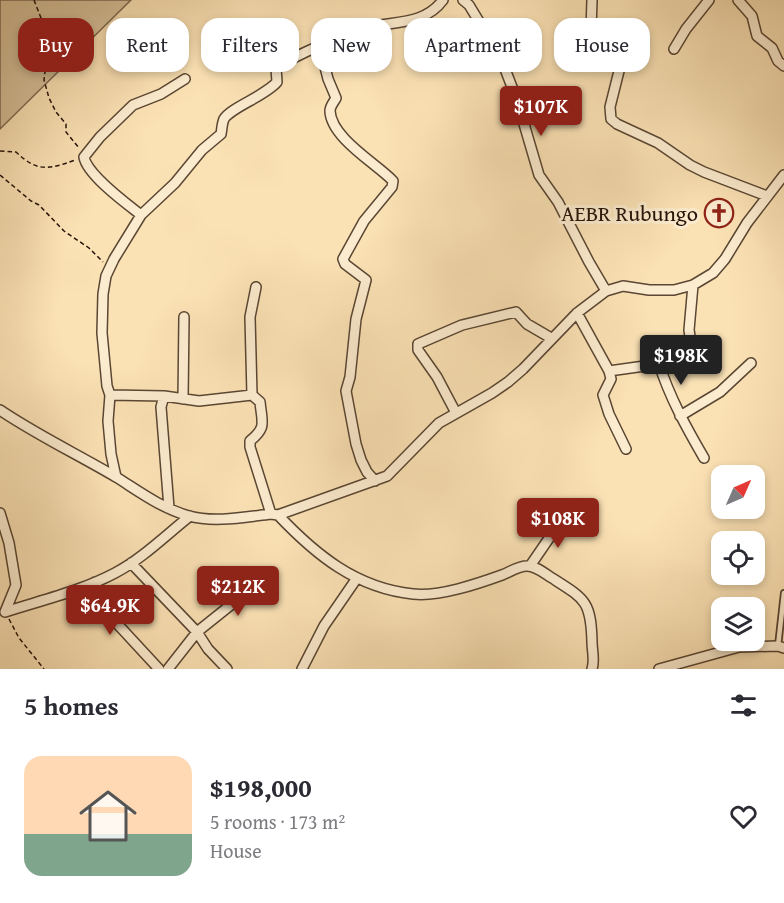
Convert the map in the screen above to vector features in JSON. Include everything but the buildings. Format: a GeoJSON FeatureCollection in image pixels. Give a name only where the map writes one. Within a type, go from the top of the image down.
{"type":"FeatureCollection","features":[{"type":"Feature","properties":{"kind":"street"},"geometry":{"type":"LineString","coordinates":[[392,23],[422,18],[444,0]]}},
{"type":"Feature","properties":{"kind":"street"},"geometry":{"type":"LineString","coordinates":[[463,0],[469,5],[501,56],[517,100],[539,175],[558,202],[606,291]]}},
{"type":"Feature","properties":{"kind":"street"},"geometry":{"type":"LineString","coordinates":[[591,18],[592,0]]}},
{"type":"Feature","properties":{"kind":"street"},"geometry":{"type":"LineString","coordinates":[[674,49],[686,29],[709,0]]}},
{"type":"Feature","properties":{"kind":"street"},"geometry":{"type":"LineString","coordinates":[[738,0],[752,16],[757,36],[772,48],[784,66]]}},
{"type":"Feature","properties":{"kind":"street"},"geometry":{"type":"LineString","coordinates":[[116,477],[111,454],[108,421],[110,395],[107,386],[102,333],[103,294],[110,269],[141,215],[175,183],[202,150],[221,134],[223,121],[228,113],[270,90],[277,82],[276,68],[311,51]]}},
{"type":"Feature","properties":{"kind":"street"},"geometry":{"type":"LineString","coordinates":[[326,72],[336,96],[330,110],[332,117],[349,143],[393,182],[392,187],[364,221],[343,258],[345,264],[366,280],[356,319],[351,370],[346,391],[361,460],[375,481]]}},
{"type":"Feature","properties":{"kind":"street"},"geometry":{"type":"LineString","coordinates":[[619,72],[610,107],[611,118],[617,124],[658,143],[704,172],[767,196]]}},
{"type":"Feature","properties":{"kind":"street"},"geometry":{"type":"LineString","coordinates":[[141,215],[100,180],[85,162],[84,157],[100,137],[134,105],[161,94],[185,79]]}},
{"type":"Feature","properties":{"kind":"street"},"geometry":{"type":"LineString","coordinates":[[0,410],[116,477],[149,499],[190,516],[221,519],[274,514],[375,481],[393,471],[434,427],[508,382],[577,313],[606,291],[623,286],[674,290],[693,285],[712,273],[725,259],[767,196],[784,175]]}},
{"type":"Feature","properties":{"kind":"street"},"geometry":{"type":"LineString","coordinates":[[609,371],[659,364],[688,356],[691,353],[689,330],[693,285]]}},
{"type":"Feature","properties":{"kind":"street"},"geometry":{"type":"LineString","coordinates":[[252,395],[250,317],[256,287]]}},
{"type":"Feature","properties":{"kind":"street"},"geometry":{"type":"LineString","coordinates":[[456,412],[418,350],[418,344],[462,325],[516,312],[528,324],[551,338]]}},
{"type":"Feature","properties":{"kind":"street"},"geometry":{"type":"LineString","coordinates":[[577,313],[609,371],[611,379],[603,395],[609,414],[626,449]]}},
{"type":"Feature","properties":{"kind":"street"},"geometry":{"type":"LineString","coordinates":[[183,399],[184,317]]}},
{"type":"Feature","properties":{"kind":"street"},"geometry":{"type":"LineString","coordinates":[[680,416],[720,392],[751,363]]}},
{"type":"Feature","properties":{"kind":"street"},"geometry":{"type":"LineString","coordinates":[[659,364],[680,416],[704,458]]}},
{"type":"Feature","properties":{"kind":"street"},"geometry":{"type":"LineString","coordinates":[[110,395],[164,396],[199,400],[252,395],[260,402],[262,429],[260,434],[250,441],[250,447],[274,514],[307,545],[357,578],[388,590],[425,594],[468,586],[520,567],[530,566],[538,569],[579,595],[585,603],[591,616],[594,658],[592,669]]}},
{"type":"Feature","properties":{"kind":"street"},"geometry":{"type":"LineString","coordinates":[[164,396],[161,407],[169,508]]}},
{"type":"Feature","properties":{"kind":"street"},"geometry":{"type":"LineString","coordinates":[[530,566],[567,512],[572,513],[585,524]]}},
{"type":"Feature","properties":{"kind":"street"},"geometry":{"type":"LineString","coordinates":[[0,513],[9,543],[16,585],[5,612]]}},
{"type":"Feature","properties":{"kind":"street"},"geometry":{"type":"LineString","coordinates":[[5,612],[95,582],[131,563],[190,516]]}},
{"type":"Feature","properties":{"kind":"street"},"geometry":{"type":"LineString","coordinates":[[131,563],[197,632],[208,649],[226,669]]}},
{"type":"Feature","properties":{"kind":"street"},"geometry":{"type":"LineString","coordinates":[[302,669],[324,626],[357,578]]}},
{"type":"Feature","properties":{"kind":"street"},"geometry":{"type":"LineString","coordinates":[[95,582],[110,616],[159,669]]}},
{"type":"Feature","properties":{"kind":"street"},"geometry":{"type":"LineString","coordinates":[[168,669],[197,632],[232,604],[265,584]]}},
{"type":"Feature","properties":{"kind":"street"},"geometry":{"type":"LineString","coordinates":[[659,669],[739,648],[781,647]]}},
{"type":"Feature","properties":{"kind":"lane"},"geometry":{"type":"LineString","coordinates":[[781,647],[784,593]]}},
{"type":"Feature","properties":{"kind":"path"},"geometry":{"type":"LineString","coordinates":[[0,151],[16,152],[29,164],[43,168],[59,166],[84,157],[66,132],[66,124],[56,112],[49,98],[44,80],[45,72],[34,51],[33,37],[41,18],[34,0]]}},
{"type":"Feature","properties":{"kind":"path"},"geometry":{"type":"LineString","coordinates":[[0,175],[39,205],[64,231],[89,248],[110,269]]}},
{"type":"Feature","properties":{"kind":"path"},"geometry":{"type":"LineString","coordinates":[[5,612],[19,638],[44,669]]}},
{"type":"Feature","properties":{"kind":"shaded area"},"geometry":{"type":"Polygon","coordinates":[[[0,0],[131,0],[113,18],[106,18],[106,25],[94,36],[94,18],[18,18],[18,72],[58,72],[0,129],[0,0]]]}},
{"type":"Feature","properties":{"kind":"place","name":"AEBR Rubungo"},"geometry":{"type":"Point","coordinates":[719,213]}}]}
